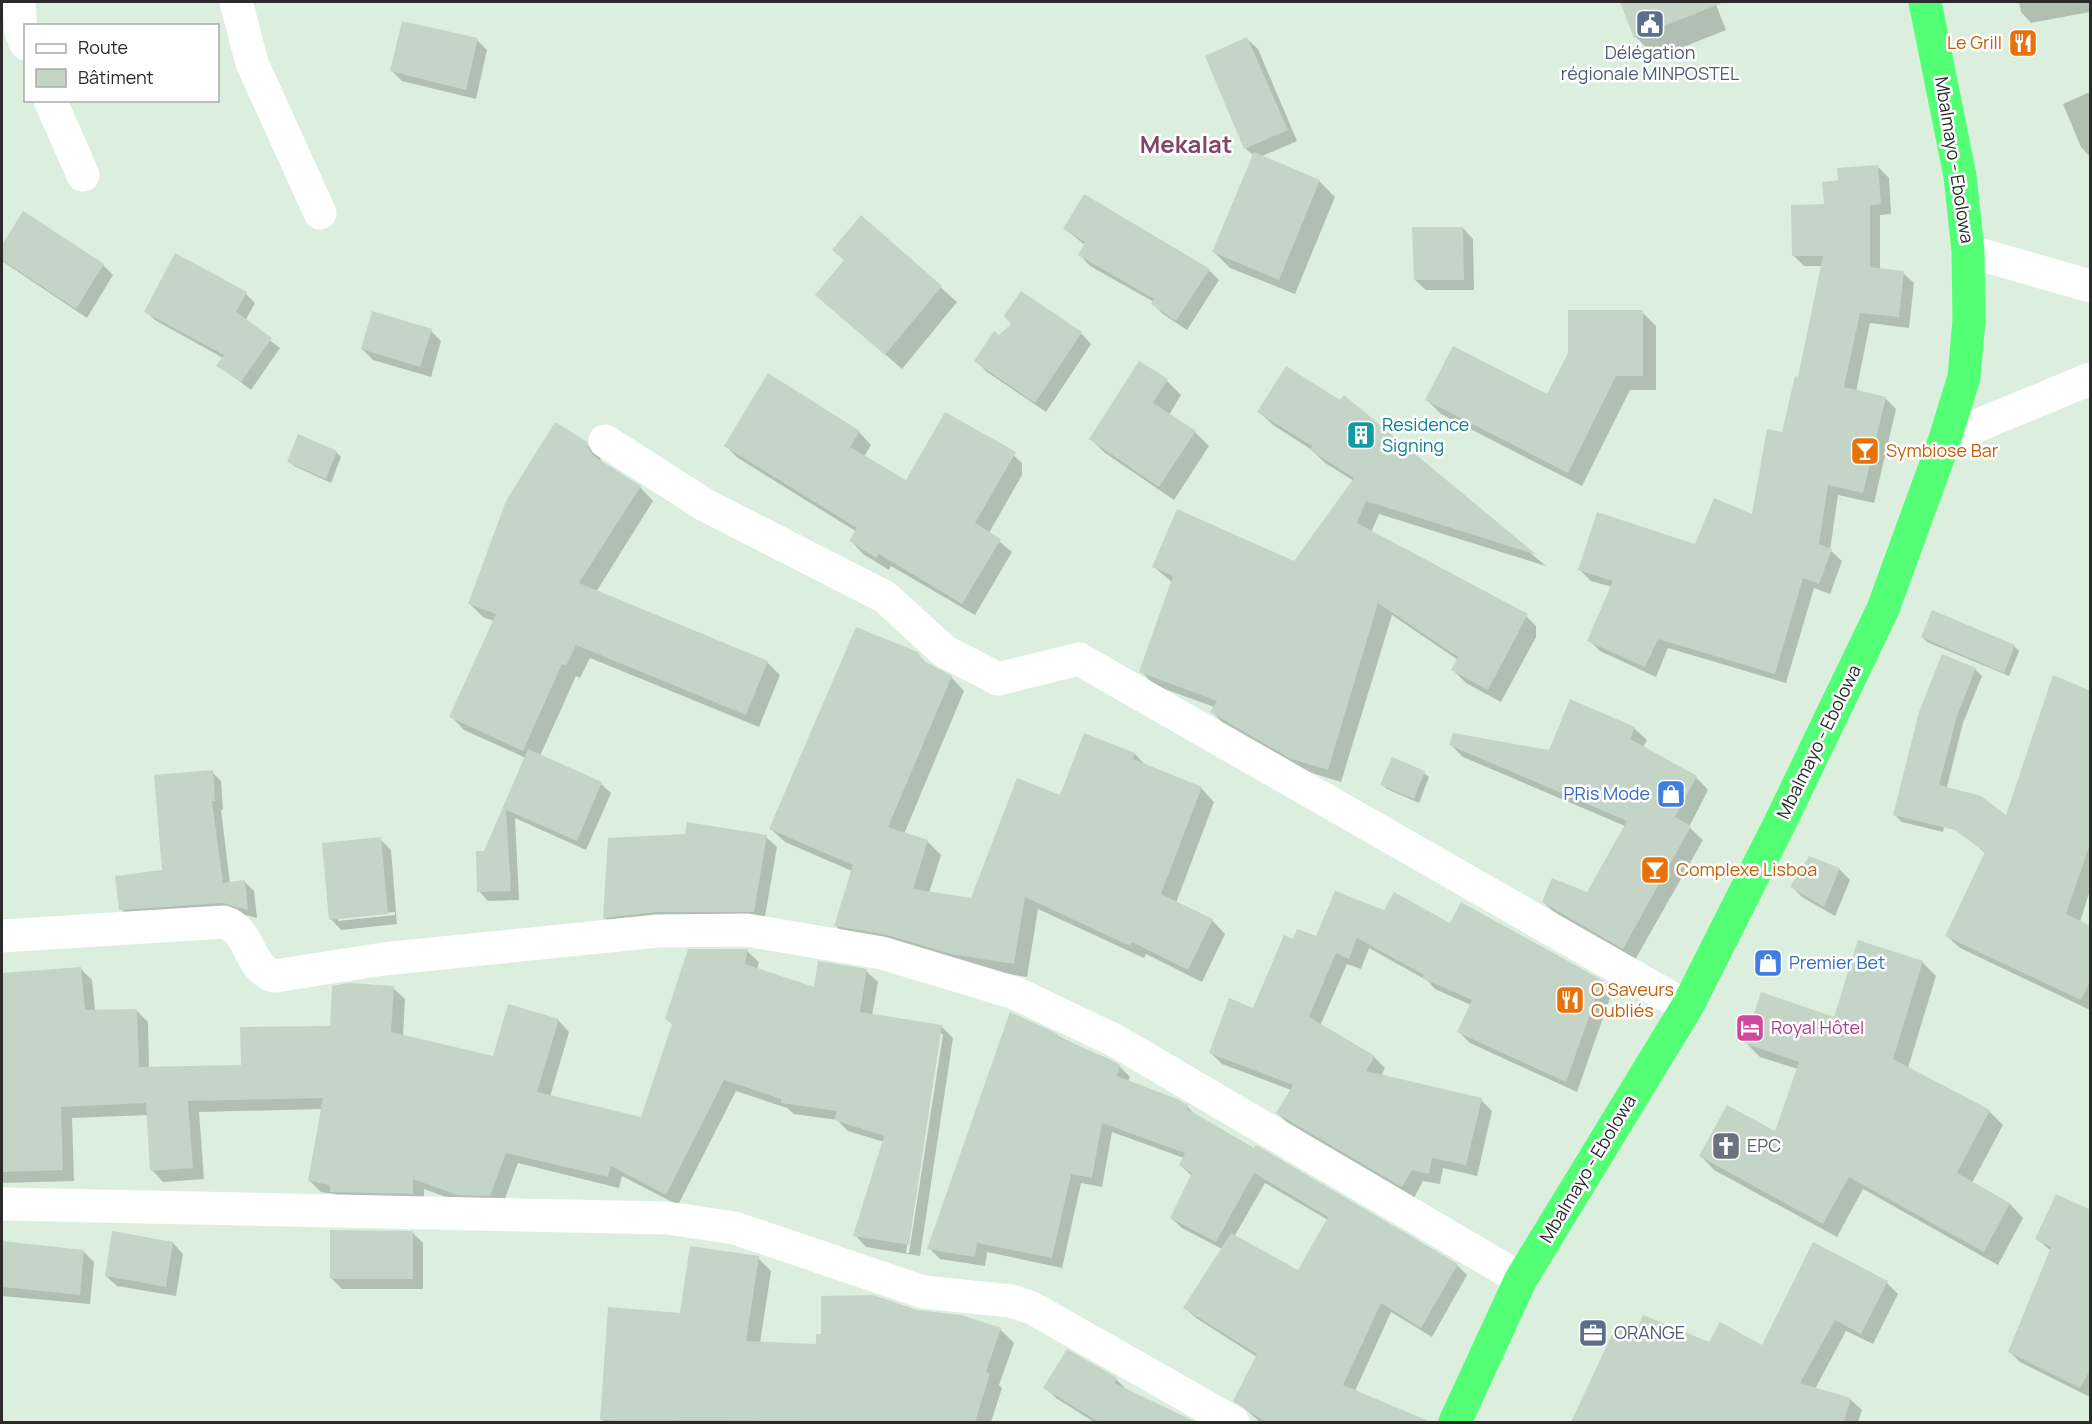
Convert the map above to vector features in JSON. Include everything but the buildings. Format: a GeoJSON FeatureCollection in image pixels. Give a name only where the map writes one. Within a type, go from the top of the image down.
{"type":"FeatureCollection","features":[{"type":"Feature","properties":{"kind":"highway","name":"Mbalmayo - Ebolowa"},"geometry":{"type":"LineString","coordinates":[[1455,1422],[1521,1280],[1687,1007],[1883,609],[1945,439],[1964,377],[1970,320],[1968,251],[1960,176],[1925,2]]}},
{"type":"Feature","properties":{"kind":"street"},"geometry":{"type":"LineString","coordinates":[[19,2],[21,32],[24,39]]}},
{"type":"Feature","properties":{"kind":"street"},"geometry":{"type":"LineString","coordinates":[[236,2],[252,63],[320,213]]}},
{"type":"Feature","properties":{"kind":"street"},"geometry":{"type":"LineString","coordinates":[[51,102],[83,175]]}},
{"type":"Feature","properties":{"kind":"street"},"geometry":{"type":"LineString","coordinates":[[1968,251],[2091,286]]}},
{"type":"Feature","properties":{"kind":"street"},"geometry":{"type":"LineString","coordinates":[[1945,439],[2091,379]]}},
{"type":"Feature","properties":{"kind":"street"},"geometry":{"type":"LineString","coordinates":[[605,441],[705,505],[885,597],[944,651],[980,670],[998,679],[1079,659],[1687,1007]]}},
{"type":"Feature","properties":{"kind":"street"},"geometry":{"type":"LineString","coordinates":[[2,936],[224,922],[239,929],[259,967],[265,973],[274,976],[384,959],[658,931],[747,930],[882,953],[1015,993],[1116,1041],[1521,1280]]}},
{"type":"Feature","properties":{"kind":"street"},"geometry":{"type":"LineString","coordinates":[[2,1204],[667,1218],[735,1228],[923,1292],[1011,1301],[1032,1308],[1233,1422]]}},
{"type":"Feature","properties":{"kind":"place","name":"Délégation régionale MINPOSTEL"},"geometry":{"type":"Point","coordinates":[1650,24]}},
{"type":"Feature","properties":{"kind":"place","name":"Le Grill"},"geometry":{"type":"Point","coordinates":[2023,43]}},
{"type":"Feature","properties":{"kind":"place","name":"Residence Signing"},"geometry":{"type":"Point","coordinates":[1361,435]}},
{"type":"Feature","properties":{"kind":"place","name":"Symbiose Bar"},"geometry":{"type":"Point","coordinates":[1865,451]}},
{"type":"Feature","properties":{"kind":"place","name":"PRis Mode"},"geometry":{"type":"Point","coordinates":[1671,794]}},
{"type":"Feature","properties":{"kind":"place","name":"Complexe Lisboa"},"geometry":{"type":"Point","coordinates":[1655,870]}},
{"type":"Feature","properties":{"kind":"place","name":"Premier Bet"},"geometry":{"type":"Point","coordinates":[1768,963]}},
{"type":"Feature","properties":{"kind":"place","name":"O Saveurs Oubliés"},"geometry":{"type":"Point","coordinates":[1570,1000]}},
{"type":"Feature","properties":{"kind":"place","name":"Royal Hôtel"},"geometry":{"type":"Point","coordinates":[1750,1028]}},
{"type":"Feature","properties":{"kind":"place","name":"EPC"},"geometry":{"type":"Point","coordinates":[1726,1146]}},
{"type":"Feature","properties":{"kind":"place","name":"ORANGE"},"geometry":{"type":"Point","coordinates":[1593,1333]}},
{"type":"Feature","properties":{"kind":"district","name":"Mekalat"},"geometry":{"type":"Point","coordinates":[1186,145]}}]}
